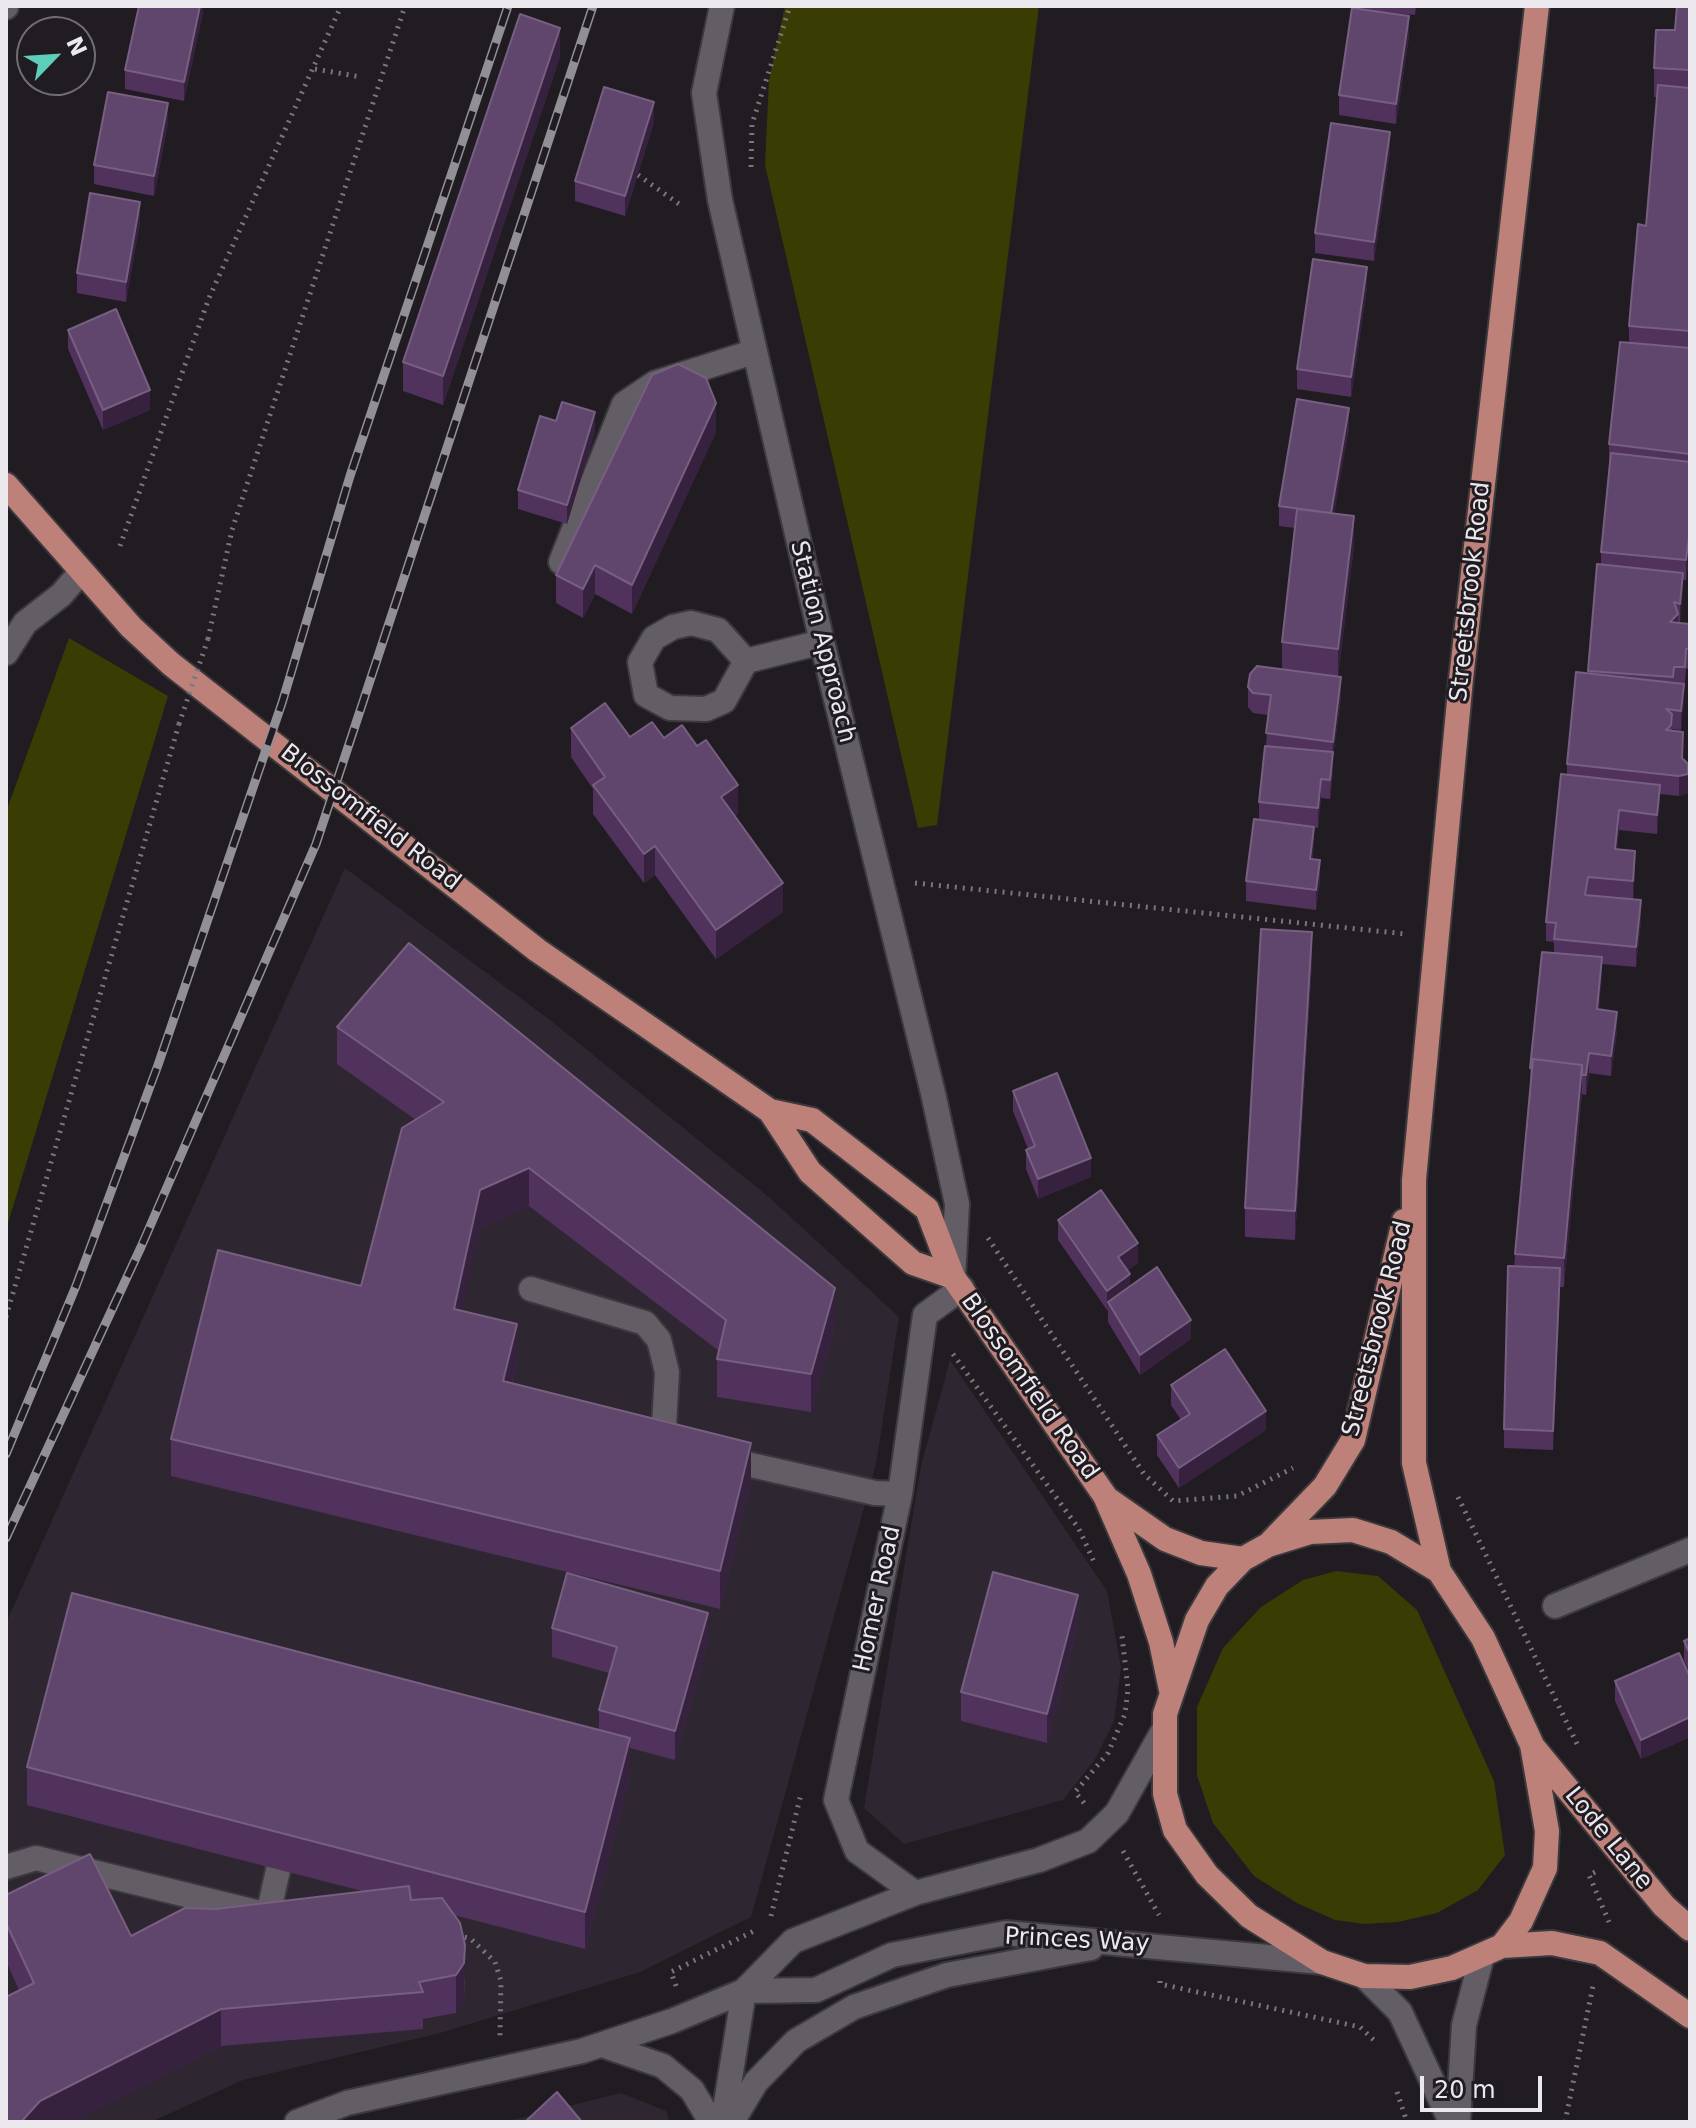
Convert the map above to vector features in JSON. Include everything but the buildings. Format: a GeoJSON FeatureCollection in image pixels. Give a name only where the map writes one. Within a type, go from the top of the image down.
{"type":"FeatureCollection","features":[{"type":"Feature","properties":{"kind":"main road","name":"Streetsbrook Road"},"geometry":{"type":"LineString","coordinates":[[1439,1571],[1414,1463],[1414,1180],[1461,679],[1537,6]]}},
{"type":"Feature","properties":{"kind":"main road","name":"Blossomfield Road"},"geometry":{"type":"LineString","coordinates":[[6,485],[81,572],[171,664],[537,950],[770,1111],[810,1172],[913,1263],[958,1283]]}},
{"type":"Feature","properties":{"kind":"main road","name":"Blossomfield Road"},"geometry":{"type":"LineString","coordinates":[[770,1111],[812,1120],[927,1209],[958,1283],[1105,1496],[1139,1574],[1161,1642],[1171,1690]]}},
{"type":"Feature","properties":{"kind":"main road","name":"Streetsbrook Road"},"geometry":{"type":"LineString","coordinates":[[1268,1545],[1325,1486],[1353,1440],[1414,1180]]}},
{"type":"Feature","properties":{"kind":"main road","name":"Blossomfield Road"},"geometry":{"type":"LineString","coordinates":[[1105,1496],[1138,1524],[1165,1539],[1201,1553],[1243,1559]]}},
{"type":"Feature","properties":{"kind":"main road"},"geometry":{"type":"LineString","coordinates":[[1492,1951],[1521,1921],[1545,1868],[1547,1831],[1532,1745],[1483,1638],[1439,1571],[1391,1542],[1353,1530],[1310,1532],[1268,1545],[1243,1559],[1217,1586],[1197,1620],[1171,1690],[1162,1733],[1165,1794],[1175,1830],[1199,1864],[1249,1916],[1322,1962],[1364,1976],[1410,1977],[1452,1968],[1492,1951],[1552,1943],[1600,1953],[1690,2016]]}},
{"type":"Feature","properties":{"kind":"main road","name":"Lode Lane"},"geometry":{"type":"LineString","coordinates":[[1532,1745],[1664,1906],[1690,1929]]}},
{"type":"Feature","properties":{"kind":"street","name":"Station Approach"},"geometry":{"type":"LineString","coordinates":[[722,6],[704,93],[720,200],[753,352],[957,1204],[958,1283]]}},
{"type":"Feature","properties":{"kind":"street"},"geometry":{"type":"LineString","coordinates":[[561,562],[624,404],[655,383],[753,352]]}},
{"type":"Feature","properties":{"kind":"street"},"geometry":{"type":"LineString","coordinates":[[6,653],[25,623],[61,595],[81,572]]}},
{"type":"Feature","properties":{"kind":"street"},"geometry":{"type":"LineString","coordinates":[[746,661],[822,642]]}},
{"type":"Feature","properties":{"kind":"street","name":"Homer Road"},"geometry":{"type":"LineString","coordinates":[[915,1893],[857,1851],[836,1800],[900,1494],[925,1315],[958,1283]]}},
{"type":"Feature","properties":{"kind":"street"},"geometry":{"type":"LineString","coordinates":[[531,1289],[645,1323],[659,1340],[667,1372],[663,1445]]}},
{"type":"Feature","properties":{"kind":"street"},"geometry":{"type":"LineString","coordinates":[[633,1438],[875,1493],[900,1494]]}},
{"type":"Feature","properties":{"kind":"street"},"geometry":{"type":"LineString","coordinates":[[1555,1606],[1690,1550]]}},
{"type":"Feature","properties":{"kind":"street","name":"Princes Way"},"geometry":{"type":"LineString","coordinates":[[744,1991],[793,1941],[915,1893],[1039,1860],[1088,1841],[1117,1813],[1162,1733]]}},
{"type":"Feature","properties":{"kind":"street"},"geometry":{"type":"LineString","coordinates":[[6,1867],[36,1858],[268,1915],[278,1870]]}},
{"type":"Feature","properties":{"kind":"street","name":"Princes Way"},"geometry":{"type":"LineString","coordinates":[[297,2122],[347,2103],[602,2045],[744,1991],[816,1990],[892,1955],[1006,1933],[1322,1962]]}},
{"type":"Feature","properties":{"kind":"street"},"geometry":{"type":"LineString","coordinates":[[732,2122],[756,2082],[796,2041],[854,2007],[947,1975],[1121,1943]]}},
{"type":"Feature","properties":{"kind":"street"},"geometry":{"type":"LineString","coordinates":[[1458,2122],[1464,2025],[1492,1951]]}},
{"type":"Feature","properties":{"kind":"street"},"geometry":{"type":"LineString","coordinates":[[1364,1976],[1400,2012],[1451,2122]]}},
{"type":"Feature","properties":{"kind":"street"},"geometry":{"type":"LineString","coordinates":[[723,2122],[744,1991]]}},
{"type":"Feature","properties":{"kind":"street"},"geometry":{"type":"LineString","coordinates":[[602,2045],[663,2066],[692,2090],[711,2122]]}},
{"type":"Feature","properties":{"kind":"path"},"geometry":{"type":"LineString","coordinates":[[120,546],[209,298],[341,6]]}},
{"type":"Feature","properties":{"kind":"path"},"geometry":{"type":"LineString","coordinates":[[6,1317],[179,724],[208,639],[232,530],[405,6]]}},
{"type":"Feature","properties":{"kind":"path"},"geometry":{"type":"LineString","coordinates":[[751,183],[752,124],[790,6]]}},
{"type":"Feature","properties":{"kind":"path"},"geometry":{"type":"LineString","coordinates":[[315,69],[361,77]]}},
{"type":"Feature","properties":{"kind":"path"},"geometry":{"type":"LineString","coordinates":[[638,175],[679,204]]}},
{"type":"Feature","properties":{"kind":"path"},"geometry":{"type":"LineString","coordinates":[[914,883],[1436,937]]}},
{"type":"Feature","properties":{"kind":"path"},"geometry":{"type":"LineString","coordinates":[[685,2016],[671,1972],[769,1923],[802,1790]]}},
{"type":"Feature","properties":{"kind":"path"},"geometry":{"type":"LineString","coordinates":[[442,1931],[471,1939],[495,1962],[501,1981],[500,2069]]}},
{"type":"Feature","properties":{"kind":"shaded area"},"geometry":{"type":"Polygon","coordinates":[[[785,6],[1039,6],[937,825],[918,828],[765,165],[769,80],[785,6]]]}},
{"type":"Feature","properties":{"kind":"shaded area"},"geometry":{"type":"Polygon","coordinates":[[[69,638],[168,696],[6,1230],[6,812],[69,638]]]}},
{"type":"Feature","properties":{"kind":"shaded area"},"geometry":{"type":"Polygon","coordinates":[[[345,868],[550,1020],[770,1198],[899,1317],[876,1464],[751,1917],[640,1972],[440,2033],[243,2080],[151,2122],[6,2122],[6,1623],[345,868]]]}},
{"type":"Feature","properties":{"kind":"shaded area"},"geometry":{"type":"Polygon","coordinates":[[[950,1360],[1107,1591],[1121,1667],[1114,1721],[1096,1758],[1063,1800],[904,1844],[864,1808],[921,1466],[950,1360]]]}},
{"type":"Feature","properties":{"kind":"shaded area"},"geometry":{"type":"Polygon","coordinates":[[[1336,1571],[1378,1576],[1417,1610],[1494,1781],[1505,1855],[1478,1890],[1437,1913],[1398,1922],[1364,1924],[1335,1920],[1297,1903],[1254,1876],[1213,1823],[1197,1775],[1197,1707],[1223,1648],[1261,1607],[1303,1580],[1336,1571]]]}},
{"type":"Feature","properties":{"kind":"shaded area"},"geometry":{"type":"Polygon","coordinates":[[[621,2093],[666,2111],[670,2122],[504,2122],[621,2093]]]}},
{"type":"Feature","properties":{"kind":"railway"},"geometry":{"type":"LineString","coordinates":[[6,1454],[76,1286],[158,1065],[282,703],[350,476],[508,6]]}},
{"type":"Feature","properties":{"kind":"railway"},"geometry":{"type":"LineString","coordinates":[[6,1538],[141,1247],[316,844],[593,6]]}}]}
